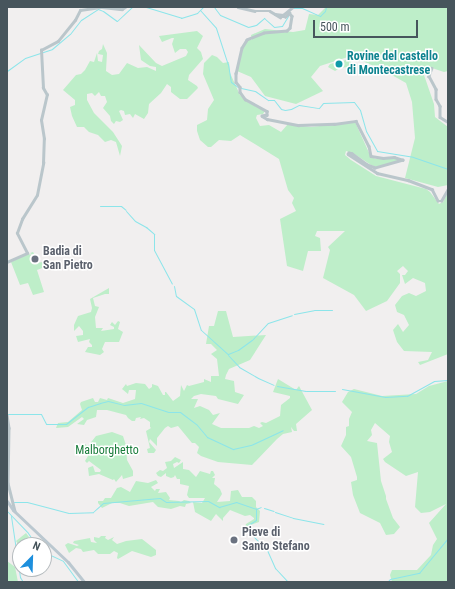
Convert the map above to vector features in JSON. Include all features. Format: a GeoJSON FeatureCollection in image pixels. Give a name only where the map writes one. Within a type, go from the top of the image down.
{"type":"FeatureCollection","features":[{"type":"Feature","properties":{"kind":"main road"},"geometry":{"type":"LineString","coordinates":[[11,504],[17,513],[68,562],[84,582]]}},
{"type":"Feature","properties":{"kind":"street"},"geometry":{"type":"LineString","coordinates":[[7,262],[28,253],[16,233],[22,219],[36,197],[40,180],[44,140],[41,120],[47,96],[43,88],[41,51],[58,41],[75,20],[80,10],[101,8],[122,9],[125,7]]}},
{"type":"Feature","properties":{"kind":"street"},"geometry":{"type":"LineString","coordinates":[[238,7],[254,11],[270,12],[281,17],[290,13],[292,19],[290,28],[287,31],[264,33],[244,42],[236,73],[236,82],[240,87],[240,92],[247,101],[255,103],[267,111],[267,115],[262,116],[267,119],[298,125],[334,124],[356,121],[369,146],[371,156],[383,158],[397,157],[403,160],[375,168],[367,165],[349,152],[348,154],[352,158],[378,174],[408,180],[432,189],[438,201],[441,201],[448,189]]}},
{"type":"Feature","properties":{"kind":"street"},"geometry":{"type":"LineString","coordinates":[[275,14],[283,14],[293,7]]}},
{"type":"Feature","properties":{"kind":"street"},"geometry":{"type":"LineString","coordinates":[[432,68],[429,76],[436,89],[436,99],[440,106],[440,117],[448,122]]}},
{"type":"Feature","properties":{"kind":"street"},"geometry":{"type":"LineString","coordinates":[[7,415],[9,428],[8,483],[11,504]]}},
{"type":"Feature","properties":{"kind":"green space"},"geometry":{"type":"Polygon","coordinates":[[[326,7],[448,7],[448,71],[444,72],[426,66],[424,75],[434,104],[435,117],[448,127],[448,185],[438,187],[405,178],[415,138],[412,102],[406,83],[383,70],[351,56],[320,66],[311,77],[323,91],[296,104],[265,96],[251,77],[237,71],[243,47],[248,40],[252,40],[251,35],[265,29],[293,32],[305,30],[309,14],[318,15],[326,7]]]}},
{"type":"Feature","properties":{"kind":"green space"},"geometry":{"type":"Polygon","coordinates":[[[197,31],[203,36],[197,48],[201,52],[203,59],[189,75],[188,80],[198,88],[187,99],[180,99],[171,92],[171,87],[167,84],[161,93],[149,104],[148,113],[144,119],[135,114],[133,118],[130,114],[125,115],[124,111],[121,110],[119,111],[123,120],[120,122],[116,121],[114,124],[111,121],[110,116],[103,108],[107,102],[105,96],[101,96],[99,92],[95,96],[92,93],[87,94],[87,100],[94,113],[113,132],[122,146],[120,156],[116,142],[111,140],[105,142],[98,135],[89,132],[84,127],[77,127],[70,107],[75,105],[75,100],[63,90],[76,75],[81,74],[85,70],[90,61],[94,62],[97,53],[98,61],[102,62],[103,55],[98,54],[102,49],[103,44],[107,53],[106,71],[112,75],[119,74],[127,63],[138,68],[147,67],[156,71],[156,67],[150,66],[141,60],[139,45],[156,63],[162,66],[186,56],[188,52],[186,49],[180,49],[175,53],[172,44],[174,38],[162,42],[159,36],[197,31]]]}},
{"type":"Feature","properties":{"kind":"green space"},"geometry":{"type":"Polygon","coordinates":[[[212,55],[217,57],[223,63],[229,62],[230,73],[240,95],[249,103],[254,104],[265,111],[263,114],[257,115],[256,118],[260,126],[269,125],[281,132],[288,124],[311,127],[355,122],[371,157],[376,159],[397,158],[401,160],[377,167],[346,151],[345,155],[351,160],[376,176],[426,189],[439,204],[443,202],[448,192],[448,354],[420,365],[418,362],[428,360],[432,352],[404,351],[397,342],[393,330],[398,324],[403,332],[409,325],[404,315],[397,312],[395,305],[402,296],[409,293],[416,296],[426,291],[425,283],[413,278],[405,284],[402,275],[405,275],[408,271],[403,266],[397,271],[400,274],[400,283],[387,301],[366,311],[354,295],[323,278],[330,250],[328,247],[345,231],[317,231],[315,236],[320,238],[321,251],[308,251],[303,271],[287,266],[280,219],[296,211],[292,203],[294,198],[288,190],[279,159],[240,135],[231,141],[219,140],[211,147],[208,147],[200,140],[197,125],[207,120],[208,109],[214,100],[203,74],[204,63],[212,55]]]}},
{"type":"Feature","properties":{"kind":"green space"},"geometry":{"type":"Polygon","coordinates":[[[350,59],[351,63],[348,67],[340,68],[335,71],[328,67],[330,64],[350,59]]]}},
{"type":"Feature","properties":{"kind":"green space"},"geometry":{"type":"Polygon","coordinates":[[[33,252],[35,255],[32,257],[35,263],[43,262],[45,267],[37,270],[44,292],[33,295],[28,283],[20,285],[11,262],[28,254],[33,255],[30,253],[33,252]]]}},
{"type":"Feature","properties":{"kind":"green space"},"geometry":{"type":"Polygon","coordinates":[[[109,288],[109,294],[93,298],[95,306],[99,307],[95,317],[96,328],[103,328],[101,331],[114,329],[114,327],[110,325],[112,322],[115,325],[118,321],[120,322],[118,329],[123,332],[119,342],[105,342],[102,349],[104,352],[100,355],[85,352],[88,347],[92,347],[89,342],[90,339],[78,342],[76,336],[83,335],[83,331],[79,326],[74,331],[74,325],[78,316],[91,312],[92,308],[90,299],[109,288]]]}},
{"type":"Feature","properties":{"kind":"green space"},"geometry":{"type":"Polygon","coordinates":[[[218,311],[226,311],[233,337],[266,335],[250,360],[229,369],[226,375],[225,379],[234,381],[235,392],[244,395],[238,404],[218,399],[216,396],[201,394],[194,396],[191,399],[198,399],[194,408],[200,406],[209,410],[213,415],[220,413],[212,424],[221,428],[249,428],[254,426],[259,428],[263,426],[260,423],[266,423],[280,416],[281,405],[290,398],[290,396],[273,392],[278,379],[296,390],[299,386],[312,410],[296,424],[297,431],[294,431],[291,427],[292,432],[283,434],[252,465],[218,462],[201,456],[197,453],[199,447],[195,443],[192,443],[178,426],[171,428],[168,426],[165,428],[157,438],[157,446],[150,439],[149,442],[156,450],[154,453],[148,453],[147,449],[150,448],[146,431],[151,428],[150,422],[144,418],[140,419],[141,417],[136,418],[135,421],[132,421],[126,415],[107,410],[97,410],[96,417],[87,420],[84,425],[77,424],[84,419],[82,417],[68,427],[56,428],[58,423],[68,422],[82,410],[80,404],[81,402],[93,398],[95,402],[98,402],[100,398],[107,400],[108,398],[123,403],[135,399],[136,390],[129,390],[128,394],[122,389],[126,384],[127,386],[136,383],[145,384],[149,389],[152,387],[152,384],[158,386],[163,395],[165,395],[166,392],[173,401],[180,396],[181,385],[184,391],[187,385],[189,386],[204,382],[204,379],[211,382],[211,376],[219,376],[217,359],[211,354],[217,350],[211,344],[206,344],[209,326],[214,326],[218,311]]]}},
{"type":"Feature","properties":{"kind":"green space"},"geometry":{"type":"Polygon","coordinates":[[[448,381],[448,582],[392,582],[390,575],[392,570],[417,570],[431,555],[433,545],[437,539],[429,523],[446,504],[430,512],[421,513],[415,507],[418,472],[406,476],[385,462],[383,459],[392,452],[389,442],[390,436],[375,423],[371,430],[372,435],[367,441],[377,443],[381,481],[393,518],[400,527],[394,534],[386,535],[380,523],[360,513],[353,495],[351,482],[357,480],[357,477],[351,457],[341,446],[346,435],[346,427],[349,426],[349,419],[352,412],[342,402],[348,392],[354,389],[382,396],[416,394],[429,386],[448,381]]]}},
{"type":"Feature","properties":{"kind":"green space","name":"Malborghetto"},"geometry":{"type":"Polygon","coordinates":[[[112,432],[123,436],[126,445],[127,460],[133,471],[133,476],[123,479],[122,475],[116,482],[114,479],[113,480],[99,474],[89,476],[88,468],[90,467],[93,466],[95,472],[100,472],[101,470],[89,461],[87,463],[85,461],[88,456],[87,452],[83,453],[81,450],[79,454],[76,453],[76,449],[85,444],[88,446],[96,436],[112,432]]]}},
{"type":"Feature","properties":{"kind":"green space"},"geometry":{"type":"Polygon","coordinates":[[[175,457],[181,460],[179,463],[177,462],[173,464],[174,468],[183,462],[183,469],[189,470],[196,477],[200,471],[210,474],[211,471],[213,471],[215,475],[212,478],[215,478],[214,484],[220,489],[222,494],[217,502],[230,501],[231,491],[238,490],[242,497],[252,497],[256,501],[256,507],[260,511],[259,522],[245,527],[246,524],[254,518],[250,515],[245,516],[230,510],[223,518],[223,521],[216,514],[211,521],[195,512],[193,502],[202,503],[205,498],[189,498],[187,495],[189,486],[180,484],[180,479],[177,479],[175,475],[171,478],[166,476],[166,473],[161,477],[156,473],[167,468],[165,462],[171,461],[175,457]]]}},
{"type":"Feature","properties":{"kind":"green space"},"geometry":{"type":"Polygon","coordinates":[[[156,480],[158,483],[151,487],[155,491],[156,489],[160,489],[158,493],[166,492],[170,498],[169,500],[181,502],[184,500],[191,503],[186,504],[185,507],[180,506],[171,509],[158,507],[153,502],[129,506],[120,503],[112,503],[102,508],[98,503],[98,501],[103,501],[105,498],[111,498],[117,488],[121,487],[130,492],[136,481],[148,483],[156,480]]]}},
{"type":"Feature","properties":{"kind":"green space"},"geometry":{"type":"Polygon","coordinates":[[[26,533],[29,537],[21,537],[26,533]]]}},
{"type":"Feature","properties":{"kind":"green space"},"geometry":{"type":"Polygon","coordinates":[[[101,536],[106,536],[105,538],[108,540],[114,537],[112,540],[117,544],[142,539],[156,550],[156,555],[151,557],[132,551],[118,559],[118,553],[114,551],[110,554],[98,554],[94,550],[83,552],[81,549],[76,548],[69,553],[65,545],[68,543],[77,546],[79,545],[73,543],[74,541],[90,538],[91,542],[97,543],[94,540],[94,537],[99,538],[101,536]]]}},
{"type":"Feature","properties":{"kind":"green space"},"geometry":{"type":"Polygon","coordinates":[[[7,561],[12,565],[12,577],[17,577],[18,582],[7,582],[7,561]]]}},
{"type":"Feature","properties":{"kind":"waterway"},"geometry":{"type":"LineString","coordinates":[[7,71],[25,58],[52,49],[70,34],[81,20],[98,9],[117,21],[132,7]]}},
{"type":"Feature","properties":{"kind":"waterway"},"geometry":{"type":"LineString","coordinates":[[146,7],[181,18],[197,13],[203,7]]}},
{"type":"Feature","properties":{"kind":"waterway"},"geometry":{"type":"LineString","coordinates":[[214,7],[220,15],[248,27],[256,25],[264,18],[274,27],[282,26],[288,16]]}},
{"type":"Feature","properties":{"kind":"waterway"},"geometry":{"type":"LineString","coordinates":[[293,8],[302,8],[320,16],[325,11],[326,7]]}},
{"type":"Feature","properties":{"kind":"waterway"},"geometry":{"type":"LineString","coordinates":[[200,10],[216,28],[228,64],[231,82],[238,87]]}},
{"type":"Feature","properties":{"kind":"waterway"},"geometry":{"type":"LineString","coordinates":[[241,88],[255,91],[268,100],[274,100],[281,109],[285,110],[299,105],[319,108],[323,103],[354,102],[360,110],[366,131],[377,151],[413,157],[448,169]]}},
{"type":"Feature","properties":{"kind":"waterway"},"geometry":{"type":"LineString","coordinates":[[100,206],[121,206],[126,210]]}},
{"type":"Feature","properties":{"kind":"waterway"},"geometry":{"type":"LineString","coordinates":[[126,211],[135,221],[146,227],[154,234],[154,250],[172,284]]}},
{"type":"Feature","properties":{"kind":"waterway"},"geometry":{"type":"LineString","coordinates":[[174,286],[176,296],[194,309],[201,330],[228,354],[238,350],[252,340],[268,323],[292,315]]}},
{"type":"Feature","properties":{"kind":"waterway"},"geometry":{"type":"LineString","coordinates":[[294,314],[314,310],[332,310]]}},
{"type":"Feature","properties":{"kind":"waterway"},"geometry":{"type":"LineString","coordinates":[[228,355],[239,367],[274,385]]}},
{"type":"Feature","properties":{"kind":"waterway"},"geometry":{"type":"LineString","coordinates":[[342,389],[385,397],[407,396],[434,381],[448,380]]}},
{"type":"Feature","properties":{"kind":"waterway"},"geometry":{"type":"LineString","coordinates":[[277,386],[306,391],[335,391]]}},
{"type":"Feature","properties":{"kind":"waterway"},"geometry":{"type":"LineString","coordinates":[[8,414],[41,414],[46,424],[66,424],[88,407],[100,403],[108,401],[124,405],[141,403],[168,412],[180,412],[197,425],[207,437],[233,449],[251,445],[283,430]]}},
{"type":"Feature","properties":{"kind":"waterway"},"geometry":{"type":"LineString","coordinates":[[14,502],[27,502],[69,513],[93,512],[103,503],[160,498],[166,502],[208,501],[219,507],[236,502],[256,509],[261,507]]}},
{"type":"Feature","properties":{"kind":"waterway"},"geometry":{"type":"LineString","coordinates":[[264,508],[274,511]]}},
{"type":"Feature","properties":{"kind":"waterway"},"geometry":{"type":"LineString","coordinates":[[256,509],[256,520],[248,525],[251,534],[267,550],[275,568],[288,582]]}},
{"type":"Feature","properties":{"kind":"waterway"},"geometry":{"type":"LineString","coordinates":[[7,511],[31,537]]}},
{"type":"Feature","properties":{"kind":"waterway"},"geometry":{"type":"LineString","coordinates":[[275,512],[293,518],[323,524]]}},
{"type":"Feature","properties":{"kind":"waterway"},"geometry":{"type":"LineString","coordinates":[[11,516],[20,577],[23,582]]}},
{"type":"Feature","properties":{"kind":"waterway"},"geometry":{"type":"LineString","coordinates":[[387,582],[390,579],[419,573],[448,538]]}},
{"type":"Feature","properties":{"kind":"waterway"},"geometry":{"type":"LineString","coordinates":[[52,556],[63,561],[78,582]]}},
{"type":"Feature","properties":{"kind":"waterway"},"geometry":{"type":"LineString","coordinates":[[288,581],[321,582]]}},
{"type":"Feature","properties":{"kind":"place","name":"Rovine del castello di Montecastrese"},"geometry":{"type":"Point","coordinates":[339,64]}},
{"type":"Feature","properties":{"kind":"place","name":"Badia di San Pietro"},"geometry":{"type":"Point","coordinates":[35,259]}},
{"type":"Feature","properties":{"kind":"place","name":"Pieve di Santo Stefano"},"geometry":{"type":"Point","coordinates":[234,540]}}]}
